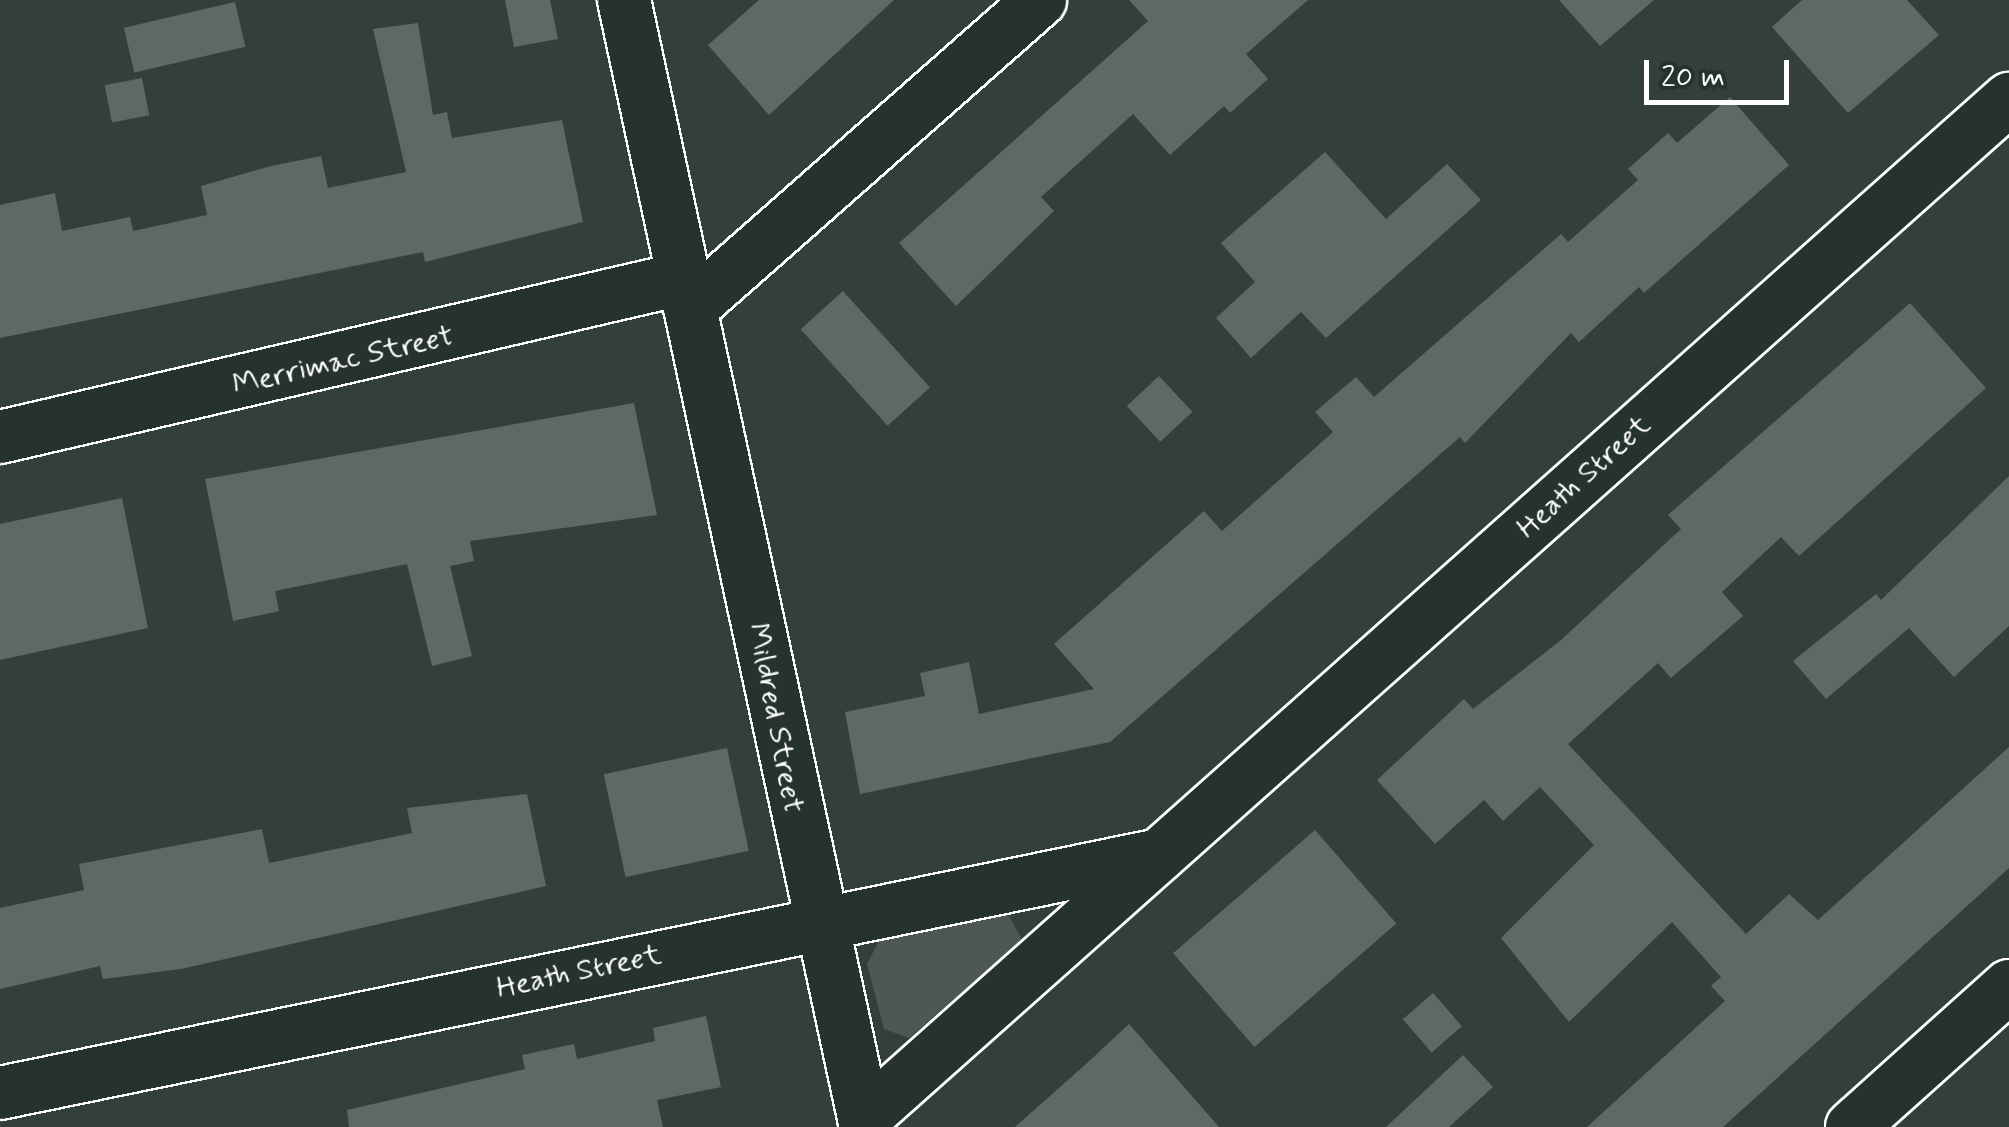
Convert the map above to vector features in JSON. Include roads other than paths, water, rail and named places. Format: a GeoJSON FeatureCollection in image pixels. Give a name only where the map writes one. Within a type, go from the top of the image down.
{"type":"FeatureCollection","features":[{"type":"Feature","properties":{"kind":"street","name":"Mildred Street"},"geometry":{"type":"LineString","coordinates":[[624,0],[689,293],[818,921],[865,1123]]}},
{"type":"Feature","properties":{"kind":"street","name":"Merrimac Street"},"geometry":{"type":"LineString","coordinates":[[0,437],[689,293],[1040,0]]}},
{"type":"Feature","properties":{"kind":"street","name":"Heath Street"},"geometry":{"type":"LineString","coordinates":[[865,1123],[1159,855],[2009,98]]}},
{"type":"Feature","properties":{"kind":"street","name":"Heath Street"},"geometry":{"type":"LineString","coordinates":[[0,1094],[818,921],[1159,855]]}},
{"type":"Feature","properties":{"kind":"street"},"geometry":{"type":"LineString","coordinates":[[1852,1127],[2009,986]]}}]}
